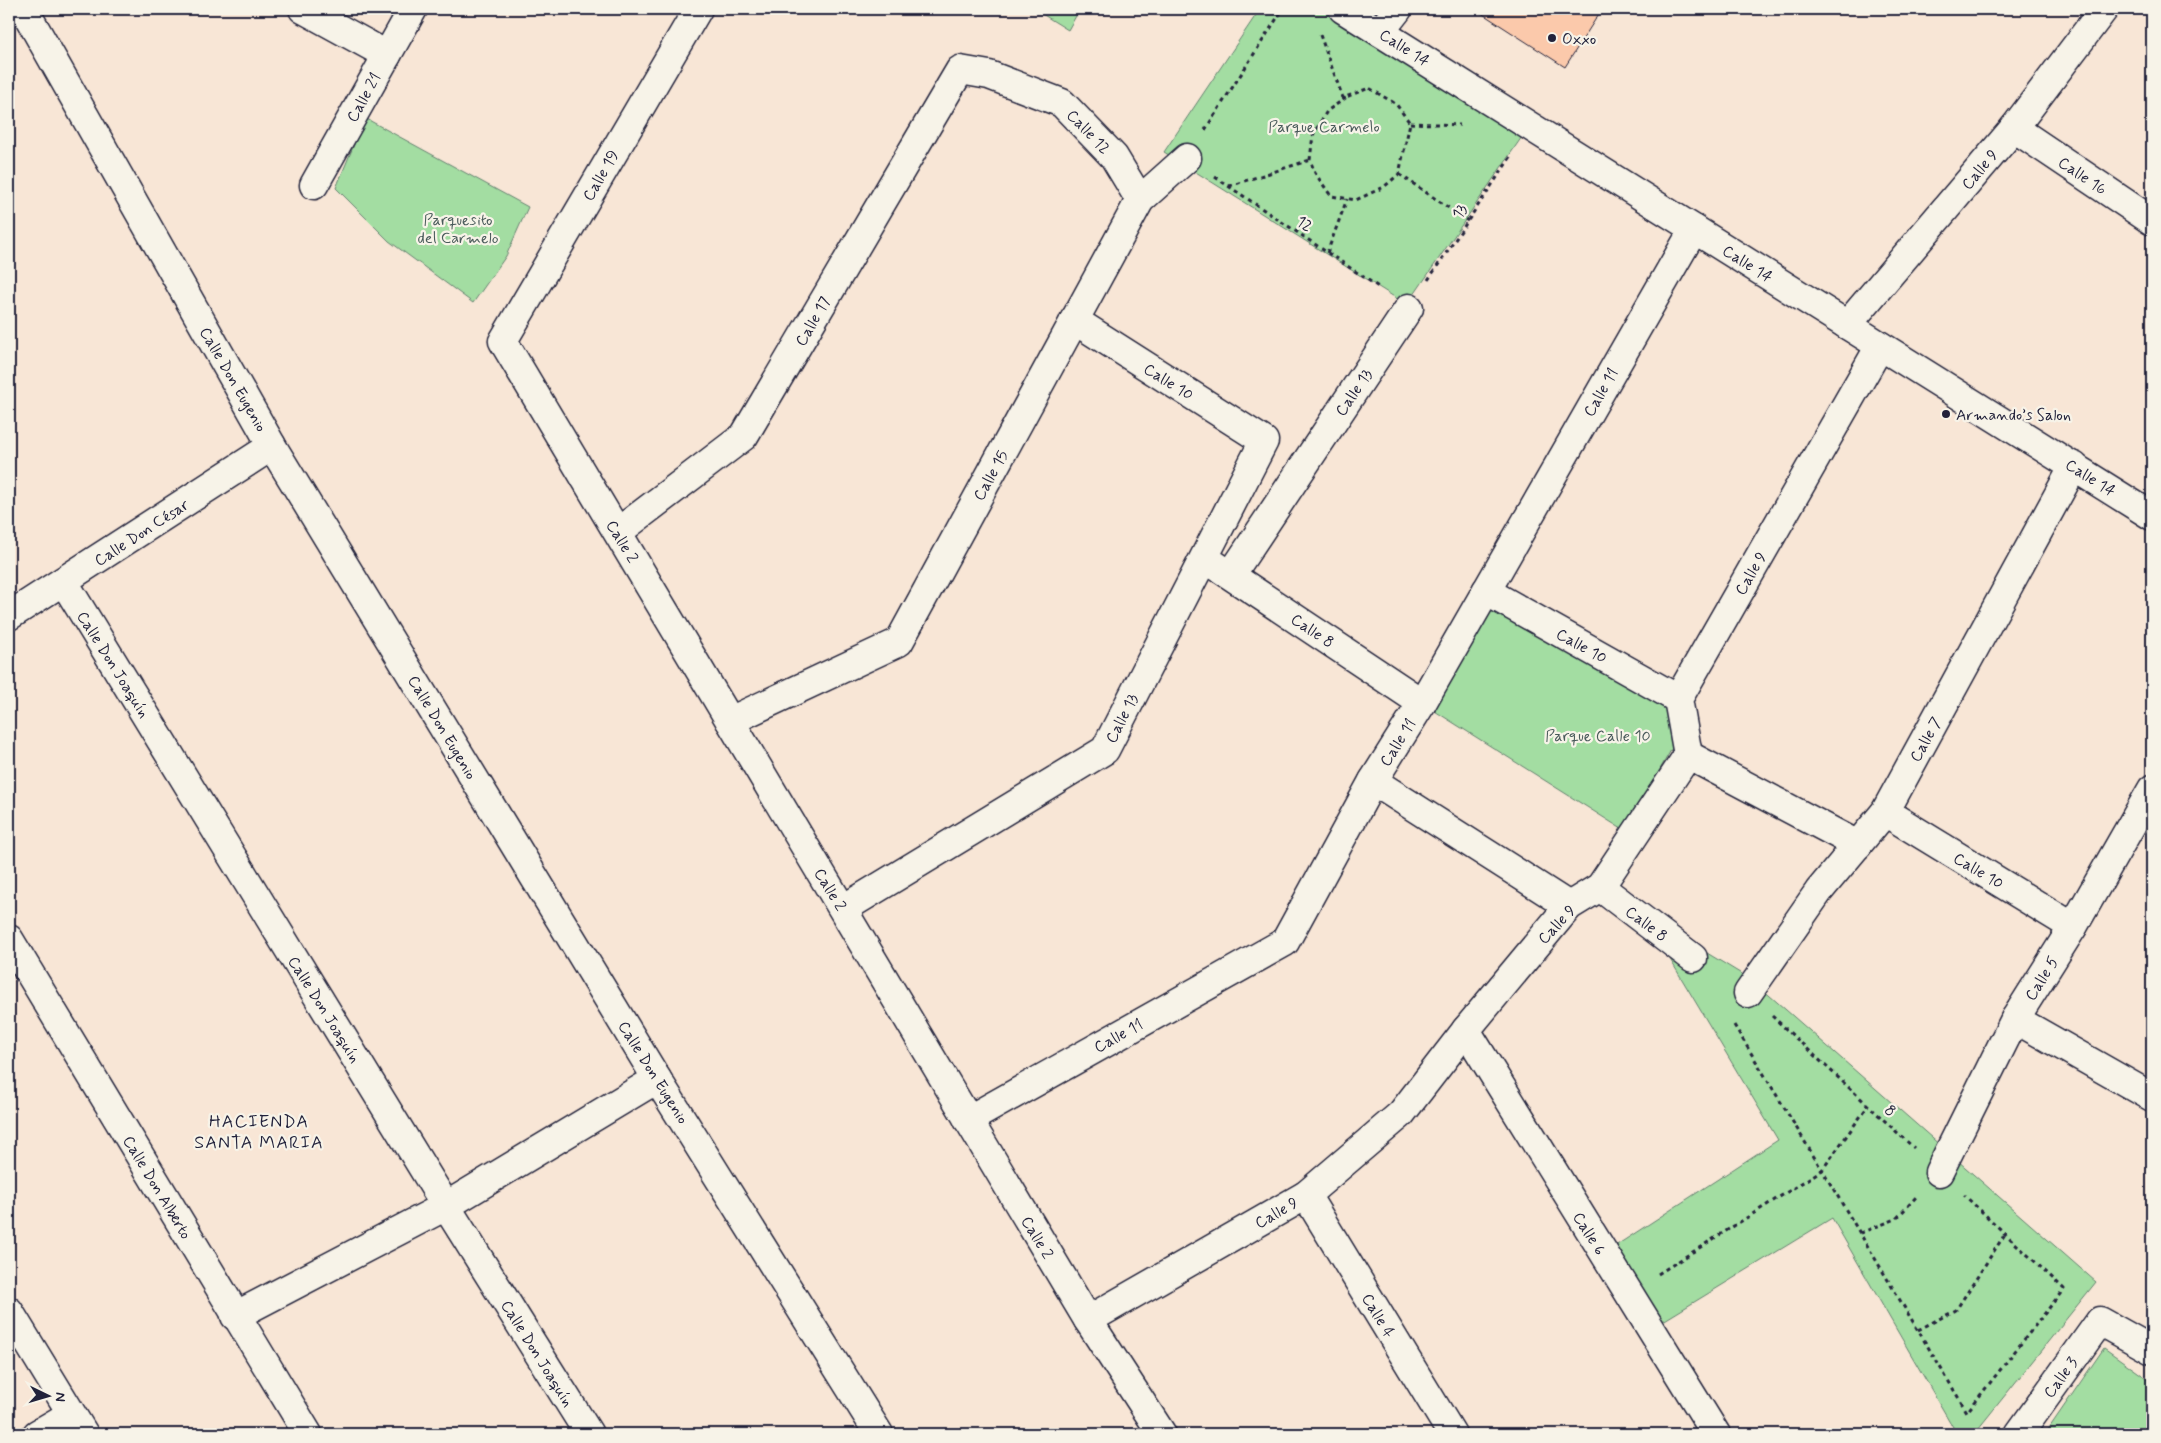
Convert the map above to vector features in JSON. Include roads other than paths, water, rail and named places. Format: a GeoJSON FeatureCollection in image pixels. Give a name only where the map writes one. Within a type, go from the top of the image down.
{"type":"FeatureCollection","features":[{"type":"Feature","properties":{"kind":"street","name":"Calle Don Eugenio"},"geometry":{"type":"LineString","coordinates":[[24,9],[272,446],[658,1079],[879,1434]]}},
{"type":"Feature","properties":{"kind":"street"},"geometry":{"type":"LineString","coordinates":[[303,9],[387,55]]}},
{"type":"Feature","properties":{"kind":"street","name":"Calle 21"},"geometry":{"type":"LineString","coordinates":[[314,185],[413,9]]}},
{"type":"Feature","properties":{"kind":"street","name":"Calle 19"},"geometry":{"type":"LineString","coordinates":[[503,341],[698,9]]}},
{"type":"Feature","properties":{"kind":"street","name":"Calle 14"},"geometry":{"type":"LineString","coordinates":[[1343,9],[2152,516]]}},
{"type":"Feature","properties":{"kind":"street"},"geometry":{"type":"LineString","coordinates":[[1380,32],[1398,9]]}},
{"type":"Feature","properties":{"kind":"street","name":"Calle 9"},"geometry":{"type":"LineString","coordinates":[[1847,325],[2014,128],[2104,9]]}},
{"type":"Feature","properties":{"kind":"street","name":"Calle 12"},"geometry":{"type":"LineString","coordinates":[[960,70],[989,75],[1062,104],[1114,157],[1140,200]]}},
{"type":"Feature","properties":{"kind":"street","name":"Calle 17"},"geometry":{"type":"LineString","coordinates":[[618,532],[744,436],[960,70]]}},
{"type":"Feature","properties":{"kind":"street","name":"Calle 16"},"geometry":{"type":"LineString","coordinates":[[2014,128],[2152,221]]}},
{"type":"Feature","properties":{"kind":"street","name":"Calle 15"},"geometry":{"type":"LineString","coordinates":[[730,721],[899,642],[1140,200],[1187,158]]}},
{"type":"Feature","properties":{"kind":"street","name":"Calle 11"},"geometry":{"type":"LineString","coordinates":[[968,1120],[1285,942],[1373,781],[1422,703],[1694,229]]}},
{"type":"Feature","properties":{"kind":"street","name":"Calle 13"},"geometry":{"type":"LineString","coordinates":[[1231,576],[1409,308]]}},
{"type":"Feature","properties":{"kind":"street","name":"Calle 10"},"geometry":{"type":"LineString","coordinates":[[1074,320],[1264,441]]}},
{"type":"Feature","properties":{"kind":"street","name":"Calle 2"},"geometry":{"type":"LineString","coordinates":[[503,341],[1088,1320],[1162,1434]]}},
{"type":"Feature","properties":{"kind":"street","name":"Calle 9"},"geometry":{"type":"LineString","coordinates":[[1678,699],[1880,346]]}},
{"type":"Feature","properties":{"kind":"street","name":"Calle 13"},"geometry":{"type":"LineString","coordinates":[[843,909],[1105,750],[1264,441]]}},
{"type":"Feature","properties":{"kind":"street","name":"Calle Don César"},"geometry":{"type":"LineString","coordinates":[[9,616],[272,446]]}},
{"type":"Feature","properties":{"kind":"street","name":"Calle 7"},"geometry":{"type":"LineString","coordinates":[[1748,993],[1819,891],[1885,812],[2074,466]]}},
{"type":"Feature","properties":{"kind":"street","name":"Calle 8"},"geometry":{"type":"LineString","coordinates":[[1204,557],[1422,703]]}},
{"type":"Feature","properties":{"kind":"street","name":"Calle Don Joaquín"},"geometry":{"type":"LineString","coordinates":[[64,582],[446,1206],[589,1434]]}},
{"type":"Feature","properties":{"kind":"street","name":"Calle 10"},"geometry":{"type":"LineString","coordinates":[[1486,591],[1678,699]]}},
{"type":"Feature","properties":{"kind":"street"},"geometry":{"type":"LineString","coordinates":[[1678,699],[1688,755],[1858,845]]}},
{"type":"Feature","properties":{"kind":"street","name":"Calle 9"},"geometry":{"type":"LineString","coordinates":[[1088,1320],[1306,1195],[1401,1114],[1466,1030],[1569,906],[1600,887],[1688,755]]}},
{"type":"Feature","properties":{"kind":"street"},"geometry":{"type":"LineString","coordinates":[[1373,781],[1569,906]]}},
{"type":"Feature","properties":{"kind":"street","name":"Calle 5"},"geometry":{"type":"LineString","coordinates":[[1939,1172],[2015,1019],[2073,927],[2150,797]]}},
{"type":"Feature","properties":{"kind":"street","name":"Calle 10"},"geometry":{"type":"LineString","coordinates":[[1885,812],[2073,927]]}},
{"type":"Feature","properties":{"kind":"street","name":"Calle 8"},"geometry":{"type":"LineString","coordinates":[[1600,887],[1693,958]]}},
{"type":"Feature","properties":{"kind":"street","name":"Calle Don Alberto"},"geometry":{"type":"LineString","coordinates":[[9,939],[308,1434]]}},
{"type":"Feature","properties":{"kind":"street"},"geometry":{"type":"LineString","coordinates":[[2015,1019],[2152,1097]]}},
{"type":"Feature","properties":{"kind":"street","name":"Calle 6"},"geometry":{"type":"LineString","coordinates":[[1466,1030],[1716,1434]]}},
{"type":"Feature","properties":{"kind":"street"},"geometry":{"type":"LineString","coordinates":[[235,1316],[446,1206],[658,1079]]}},
{"type":"Feature","properties":{"kind":"street","name":"Calle 4"},"geometry":{"type":"LineString","coordinates":[[1306,1195],[1452,1434]]}},
{"type":"Feature","properties":{"kind":"street"},"geometry":{"type":"LineString","coordinates":[[9,1311],[78,1424],[36,1434]]}},
{"type":"Feature","properties":{"kind":"street","name":"Calle 3"},"geometry":{"type":"LineString","coordinates":[[2019,1434],[2100,1321],[2152,1350]]}},
{"type":"Feature","properties":{"kind":"place","name":"Oxxo"},"geometry":{"type":"Point","coordinates":[1552,38]}},
{"type":"Feature","properties":{"kind":"place","name":"Armando’s Salon"},"geometry":{"type":"Point","coordinates":[1946,414]}},
{"type":"Feature","properties":{"kind":"district","name":"HACIENDA SANTA MARIA"},"geometry":{"type":"Point","coordinates":[259,1131]}},
{"type":"Feature","properties":{"kind":"park label","name":"Parque Carmelo"},"geometry":{"type":"Point","coordinates":[1324,126]}},
{"type":"Feature","properties":{"kind":"park label","name":"Parquesito del Carmelo"},"geometry":{"type":"Point","coordinates":[458,228]}},
{"type":"Feature","properties":{"kind":"park label","name":"Parque Calle 10"},"geometry":{"type":"Point","coordinates":[1598,735]}}]}
